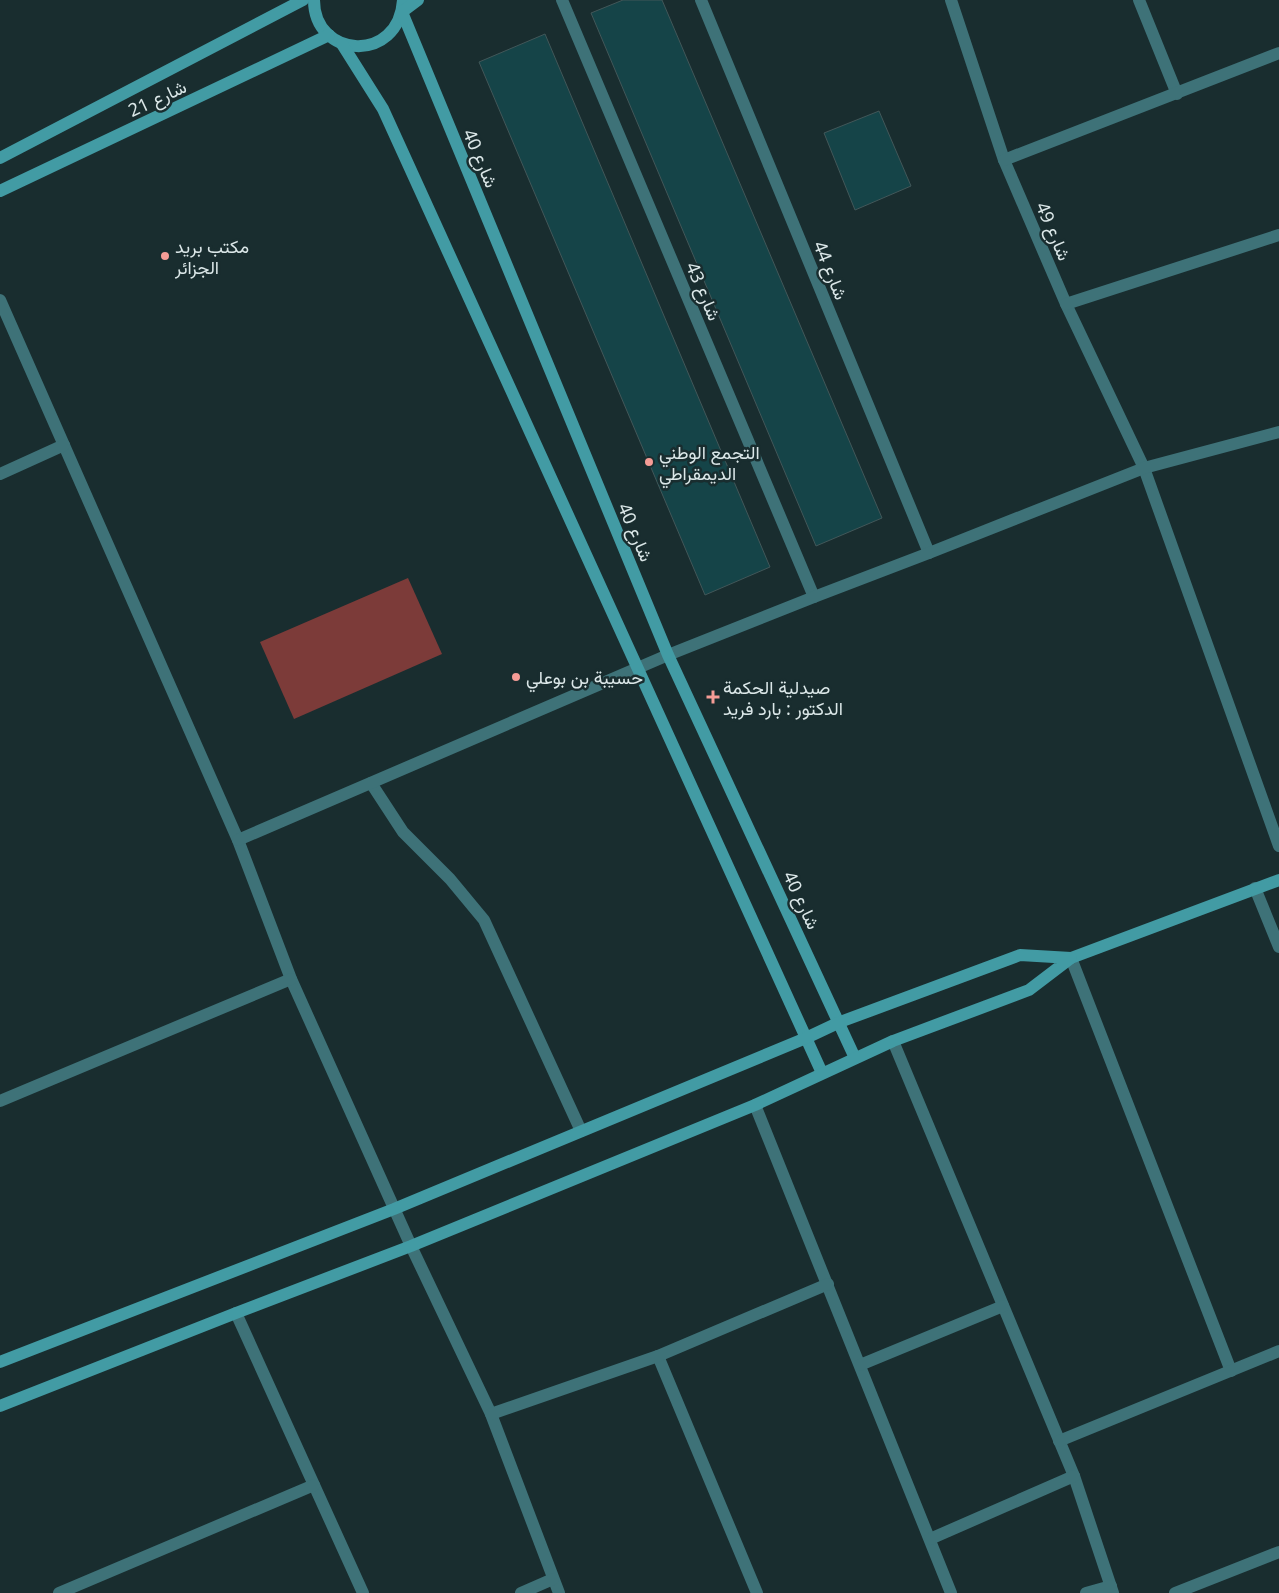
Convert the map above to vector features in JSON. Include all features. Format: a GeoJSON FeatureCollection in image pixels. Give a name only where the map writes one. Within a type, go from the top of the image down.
{"type":"FeatureCollection","features":[{"type":"Feature","properties":{"kind":"street","name":"شارع 21"},"geometry":{"type":"LineString","coordinates":[[0,158],[303,0]]}},
{"type":"Feature","properties":{"kind":"street"},"geometry":{"type":"LineString","coordinates":[[314,0],[314,10],[319,24],[329,36],[342,44],[357,46],[372,44],[385,37],[396,26],[402,6],[418,0]]}},
{"type":"Feature","properties":{"kind":"street","name":"شارع 43"},"geometry":{"type":"LineString","coordinates":[[562,0],[814,597]]}},
{"type":"Feature","properties":{"kind":"street","name":"شارع 44"},"geometry":{"type":"LineString","coordinates":[[701,0],[929,553]]}},
{"type":"Feature","properties":{"kind":"street","name":"شارع 49"},"geometry":{"type":"LineString","coordinates":[[951,0],[1004,160],[1066,304],[1144,468],[1279,846]]}},
{"type":"Feature","properties":{"kind":"street"},"geometry":{"type":"LineString","coordinates":[[1138,0],[1177,94]]}},
{"type":"Feature","properties":{"kind":"street","name":"شارع 40"},"geometry":{"type":"LineString","coordinates":[[402,6],[668,655],[840,1022],[855,1058]]}},
{"type":"Feature","properties":{"kind":"street","name":"شارع 21"},"geometry":{"type":"LineString","coordinates":[[0,191],[329,36]]}},
{"type":"Feature","properties":{"kind":"street"},"geometry":{"type":"LineString","coordinates":[[342,44],[383,109],[822,1073]]}},
{"type":"Feature","properties":{"kind":"street"},"geometry":{"type":"LineString","coordinates":[[1004,160],[1279,53]]}},
{"type":"Feature","properties":{"kind":"street"},"geometry":{"type":"LineString","coordinates":[[1066,304],[1279,235]]}},
{"type":"Feature","properties":{"kind":"street"},"geometry":{"type":"LineString","coordinates":[[0,300],[238,840],[291,979],[411,1246],[491,1414],[559,1593]]}},
{"type":"Feature","properties":{"kind":"street"},"geometry":{"type":"LineString","coordinates":[[238,840],[637,670],[668,655],[814,597],[1144,468],[1279,432]]}},
{"type":"Feature","properties":{"kind":"street"},"geometry":{"type":"LineString","coordinates":[[0,474],[64,445]]}},
{"type":"Feature","properties":{"kind":"street"},"geometry":{"type":"LineString","coordinates":[[371,783],[403,832],[450,879],[484,920],[581,1131]]}},
{"type":"Feature","properties":{"kind":"street"},"geometry":{"type":"LineString","coordinates":[[0,1406],[411,1246],[755,1105],[894,1041],[1029,990],[1071,958],[1279,880]]}},
{"type":"Feature","properties":{"kind":"street"},"geometry":{"type":"LineString","coordinates":[[1255,888],[1279,947]]}},
{"type":"Feature","properties":{"kind":"street"},"geometry":{"type":"LineString","coordinates":[[0,1362],[394,1209],[806,1038],[840,1022],[1020,955],[1071,958]]}},
{"type":"Feature","properties":{"kind":"street"},"geometry":{"type":"LineString","coordinates":[[1071,958],[1231,1371]]}},
{"type":"Feature","properties":{"kind":"street"},"geometry":{"type":"LineString","coordinates":[[0,1101],[291,979]]}},
{"type":"Feature","properties":{"kind":"street"},"geometry":{"type":"LineString","coordinates":[[894,1041],[1074,1476],[1112,1589],[1086,1593]]}},
{"type":"Feature","properties":{"kind":"street"},"geometry":{"type":"LineString","coordinates":[[755,1105],[951,1593]]}},
{"type":"Feature","properties":{"kind":"street"},"geometry":{"type":"LineString","coordinates":[[491,1414],[658,1356],[828,1284]]}},
{"type":"Feature","properties":{"kind":"street"},"geometry":{"type":"LineString","coordinates":[[860,1365],[1003,1306]]}},
{"type":"Feature","properties":{"kind":"street"},"geometry":{"type":"LineString","coordinates":[[236,1313],[363,1593]]}},
{"type":"Feature","properties":{"kind":"street"},"geometry":{"type":"LineString","coordinates":[[1059,1442],[1279,1350]]}},
{"type":"Feature","properties":{"kind":"street"},"geometry":{"type":"LineString","coordinates":[[658,1356],[757,1593]]}},
{"type":"Feature","properties":{"kind":"street"},"geometry":{"type":"LineString","coordinates":[[930,1539],[1074,1476]]}},
{"type":"Feature","properties":{"kind":"street"},"geometry":{"type":"LineString","coordinates":[[59,1593],[314,1485]]}},
{"type":"Feature","properties":{"kind":"street"},"geometry":{"type":"LineString","coordinates":[[1175,1593],[1279,1552]]}},
{"type":"Feature","properties":{"kind":"street"},"geometry":{"type":"LineString","coordinates":[[521,1593],[553,1579]]}},
{"type":"Feature","properties":{"kind":"shaded area"},"geometry":{"type":"Polygon","coordinates":[[[408,578],[442,654],[294,719],[260,642],[408,578]]]}},
{"type":"Feature","properties":{"kind":"building"},"geometry":{"type":"Polygon","coordinates":[[[623,0],[662,0],[882,518],[816,546],[591,13],[623,0]]]}},
{"type":"Feature","properties":{"kind":"building"},"geometry":{"type":"Polygon","coordinates":[[[545,34],[770,567],[705,595],[479,62],[545,34]]]}},
{"type":"Feature","properties":{"kind":"building"},"geometry":{"type":"Polygon","coordinates":[[[879,111],[911,186],[855,210],[824,133],[879,111]]]}},
{"type":"Feature","properties":{"kind":"place","name":"مكتب بريد الجزائر"},"geometry":{"type":"Point","coordinates":[165,256]}},
{"type":"Feature","properties":{"kind":"place","name":"التجمع الوطني الديمقراطي"},"geometry":{"type":"Point","coordinates":[649,462]}},
{"type":"Feature","properties":{"kind":"place","name":"حسيبة بن بوعلي"},"geometry":{"type":"Point","coordinates":[516,677]}},
{"type":"Feature","properties":{"kind":"place","name":"صيدلية الحكمة الدكتور : بارد فريد"},"geometry":{"type":"Point","coordinates":[713,697]}}]}
